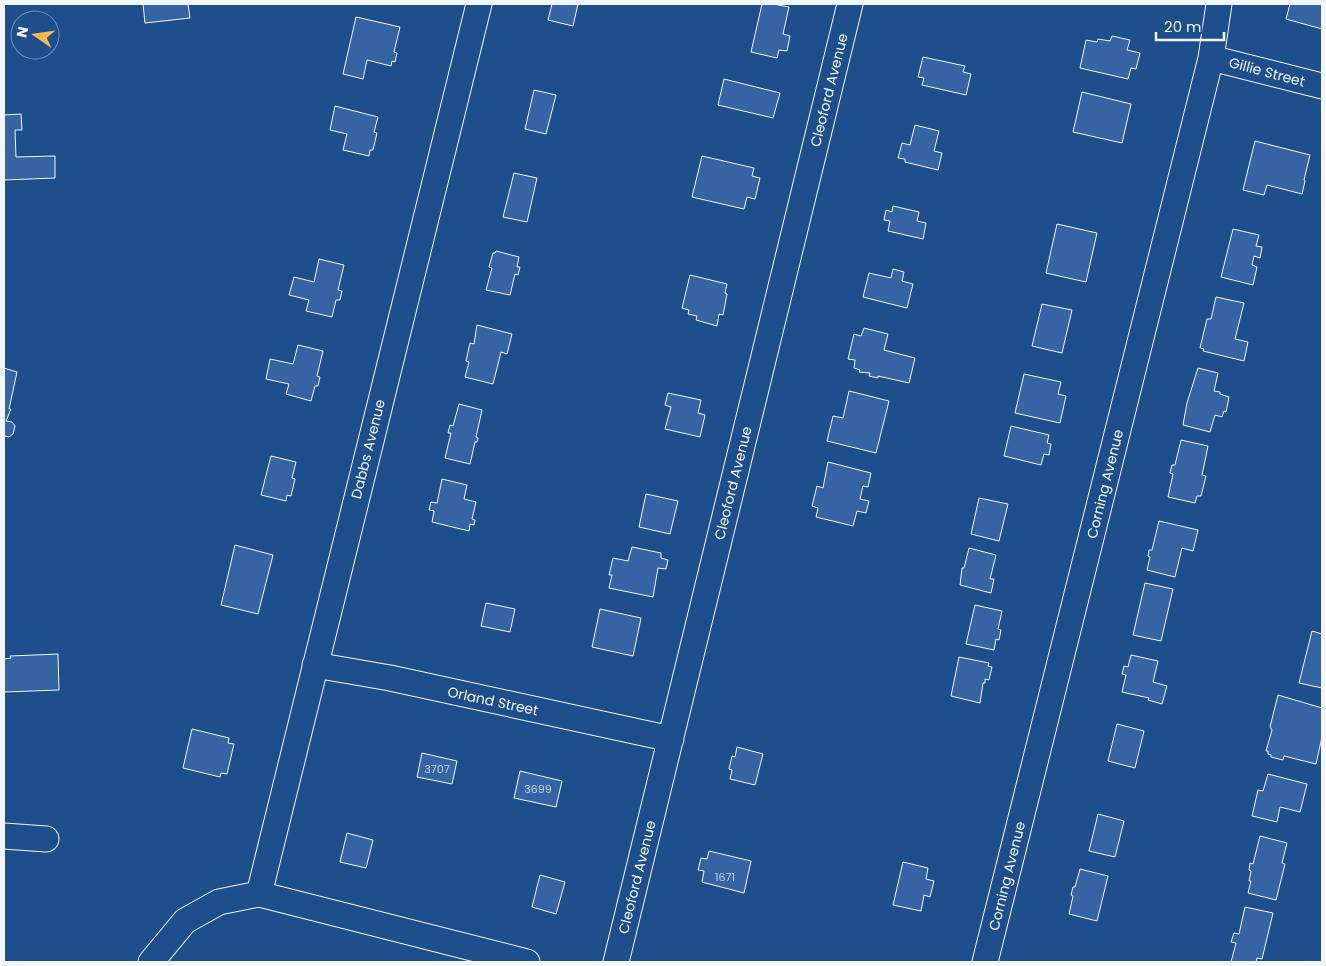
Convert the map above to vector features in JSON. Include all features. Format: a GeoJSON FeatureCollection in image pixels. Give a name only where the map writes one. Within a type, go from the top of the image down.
{"type":"FeatureCollection","features":[{"type":"Feature","properties":{"kind":"street","name":"Dabbs Avenue"},"geometry":{"type":"LineString","coordinates":[[259,894],[479,4]]}},
{"type":"Feature","properties":{"kind":"street","name":"Cleoford Avenue"},"geometry":{"type":"LineString","coordinates":[[616,962],[850,4]]}},
{"type":"Feature","properties":{"kind":"street","name":"Corning Avenue"},"geometry":{"type":"LineString","coordinates":[[985,962],[1211,58],[1219,4]]}},
{"type":"Feature","properties":{"kind":"street","name":"Gillie Street"},"geometry":{"type":"LineString","coordinates":[[1211,58],[1322,86]]}},
{"type":"Feature","properties":{"kind":"street","name":"Orland Street"},"geometry":{"type":"LineString","coordinates":[[315,665],[390,678],[671,739]]}},
{"type":"Feature","properties":{"kind":"street"},"geometry":{"type":"LineString","coordinates":[[4,836],[46,839]]}},
{"type":"Feature","properties":{"kind":"street"},"geometry":{"type":"LineString","coordinates":[[151,962],[185,921],[219,902],[259,894],[528,962]]}},
{"type":"Feature","properties":{"kind":"building"},"geometry":{"type":"Polygon","coordinates":[[[143,4],[188,4],[190,18],[145,23],[143,4]]]}},
{"type":"Feature","properties":{"kind":"building"},"geometry":{"type":"Polygon","coordinates":[[[552,4],[578,4],[573,26],[548,20],[552,4]]]}},
{"type":"Feature","properties":{"kind":"building"},"geometry":{"type":"Polygon","coordinates":[[[762,4],[789,7],[783,34],[790,36],[787,51],[779,50],[777,58],[751,52],[762,4]]]}},
{"type":"Feature","properties":{"kind":"building"},"geometry":{"type":"Polygon","coordinates":[[[1290,4],[1322,4],[1322,29],[1286,19],[1290,4]]]}},
{"type":"Feature","properties":{"kind":"building"},"geometry":{"type":"Polygon","coordinates":[[[356,17],[400,27],[394,52],[397,53],[395,62],[392,61],[391,66],[367,60],[363,79],[343,74],[356,17]]]}},
{"type":"Feature","properties":{"kind":"building"},"geometry":{"type":"Polygon","coordinates":[[[1112,36],[1130,40],[1127,50],[1140,53],[1136,69],[1131,68],[1128,79],[1080,68],[1086,40],[1097,42],[1098,39],[1110,41],[1112,36]]]}},
{"type":"Feature","properties":{"kind":"building"},"geometry":{"type":"Polygon","coordinates":[[[923,57],[965,66],[963,72],[971,74],[966,95],[922,85],[924,78],[918,77],[923,57]]]}},
{"type":"Feature","properties":{"kind":"building"},"geometry":{"type":"Polygon","coordinates":[[[724,79],[780,93],[773,118],[718,105],[724,79]]]}},
{"type":"Feature","properties":{"kind":"building"},"geometry":{"type":"Polygon","coordinates":[[[534,90],[556,95],[546,134],[525,129],[534,90]]]}},
{"type":"Feature","properties":{"kind":"building"},"geometry":{"type":"Polygon","coordinates":[[[1082,92],[1131,104],[1122,143],[1073,132],[1082,92]]]}},
{"type":"Feature","properties":{"kind":"building"},"geometry":{"type":"Polygon","coordinates":[[[335,106],[378,117],[374,132],[377,133],[373,150],[370,150],[369,156],[343,150],[347,134],[330,130],[335,106]]]}},
{"type":"Feature","properties":{"kind":"building"},"geometry":{"type":"Polygon","coordinates":[[[21,114],[22,130],[15,130],[16,157],[55,156],[55,178],[4,180],[4,115],[21,114]]]}},
{"type":"Feature","properties":{"kind":"building"},"geometry":{"type":"Polygon","coordinates":[[[915,125],[939,131],[934,151],[942,153],[938,170],[905,162],[905,159],[898,158],[902,143],[910,145],[915,125]]]}},
{"type":"Feature","properties":{"kind":"building"},"geometry":{"type":"Polygon","coordinates":[[[1255,141],[1310,155],[1302,194],[1267,185],[1264,195],[1243,190],[1255,141]]]}},
{"type":"Feature","properties":{"kind":"building"},"geometry":{"type":"Polygon","coordinates":[[[702,156],[754,168],[752,176],[760,178],[755,199],[747,197],[744,209],[692,197],[702,156]]]}},
{"type":"Feature","properties":{"kind":"building"},"geometry":{"type":"Polygon","coordinates":[[[514,173],[537,178],[527,222],[503,217],[514,173]]]}},
{"type":"Feature","properties":{"kind":"building"},"geometry":{"type":"Polygon","coordinates":[[[893,206],[919,212],[917,221],[926,223],[923,239],[888,231],[890,221],[884,220],[886,210],[892,212],[893,206]]]}},
{"type":"Feature","properties":{"kind":"building"},"geometry":{"type":"Polygon","coordinates":[[[1057,224],[1097,233],[1086,282],[1046,273],[1057,224]]]}},
{"type":"Feature","properties":{"kind":"building"},"geometry":{"type":"Polygon","coordinates":[[[1233,229],[1259,235],[1256,246],[1262,247],[1260,258],[1254,256],[1252,265],[1257,267],[1253,285],[1221,277],[1233,229]]]}},
{"type":"Feature","properties":{"kind":"building"},"geometry":{"type":"Polygon","coordinates":[[[496,251],[519,257],[517,267],[520,267],[518,275],[515,274],[510,295],[486,290],[492,268],[489,267],[493,253],[496,251]]]}},
{"type":"Feature","properties":{"kind":"building"},"geometry":{"type":"Polygon","coordinates":[[[319,259],[344,265],[338,290],[342,291],[340,300],[336,300],[332,317],[306,311],[309,300],[289,295],[294,277],[314,282],[319,259]]]}},
{"type":"Feature","properties":{"kind":"building"},"geometry":{"type":"Polygon","coordinates":[[[893,269],[904,272],[902,281],[913,284],[907,308],[863,297],[869,273],[891,278],[893,269]]]}},
{"type":"Feature","properties":{"kind":"building"},"geometry":{"type":"Polygon","coordinates":[[[690,275],[727,284],[723,315],[719,314],[717,326],[696,320],[697,316],[688,314],[689,310],[682,308],[690,275]]]}},
{"type":"Feature","properties":{"kind":"building"},"geometry":{"type":"Polygon","coordinates":[[[1216,297],[1244,303],[1235,339],[1248,342],[1244,361],[1203,351],[1204,349],[1200,348],[1207,319],[1211,319],[1216,297]]]}},
{"type":"Feature","properties":{"kind":"building"},"geometry":{"type":"Polygon","coordinates":[[[1042,304],[1072,310],[1062,353],[1032,346],[1042,304]]]}},
{"type":"Feature","properties":{"kind":"building"},"geometry":{"type":"Polygon","coordinates":[[[477,325],[512,334],[507,354],[501,352],[493,384],[465,377],[469,362],[466,361],[470,343],[474,344],[477,325]]]}},
{"type":"Feature","properties":{"kind":"building"},"geometry":{"type":"Polygon","coordinates":[[[864,328],[888,334],[884,350],[915,358],[909,383],[878,376],[878,378],[869,376],[870,373],[859,372],[860,370],[854,368],[855,360],[848,359],[854,334],[861,336],[864,328]]]}},
{"type":"Feature","properties":{"kind":"building"},"geometry":{"type":"Polygon","coordinates":[[[298,345],[323,351],[317,376],[320,377],[318,386],[315,386],[311,401],[286,394],[289,384],[266,379],[270,359],[293,364],[298,345]]]}},
{"type":"Feature","properties":{"kind":"building"},"geometry":{"type":"Polygon","coordinates":[[[4,368],[17,372],[9,409],[11,409],[6,421],[12,422],[15,426],[13,434],[9,437],[4,436],[4,368]]]}},
{"type":"Feature","properties":{"kind":"building"},"geometry":{"type":"Polygon","coordinates":[[[1198,368],[1218,373],[1214,391],[1229,397],[1226,412],[1224,411],[1222,417],[1215,415],[1210,432],[1183,425],[1187,403],[1198,368]]]}},
{"type":"Feature","properties":{"kind":"building"},"geometry":{"type":"Polygon","coordinates":[[[1024,374],[1061,382],[1058,394],[1066,396],[1060,423],[1015,413],[1024,374]]]}},
{"type":"Feature","properties":{"kind":"building"},"geometry":{"type":"Polygon","coordinates":[[[849,391],[889,401],[876,453],[827,441],[833,416],[843,418],[849,391]]]}},
{"type":"Feature","properties":{"kind":"building"},"geometry":{"type":"Polygon","coordinates":[[[668,393],[701,400],[698,413],[705,415],[700,437],[665,429],[671,407],[665,405],[668,393]]]}},
{"type":"Feature","properties":{"kind":"building"},"geometry":{"type":"Polygon","coordinates":[[[459,404],[482,410],[476,437],[478,438],[477,442],[475,442],[470,464],[445,458],[451,433],[448,433],[450,425],[453,426],[459,404]]]}},
{"type":"Feature","properties":{"kind":"building"},"geometry":{"type":"Polygon","coordinates":[[[1011,426],[1049,435],[1047,443],[1051,444],[1049,455],[1044,454],[1041,465],[1004,456],[1011,426]]]}},
{"type":"Feature","properties":{"kind":"building"},"geometry":{"type":"Polygon","coordinates":[[[1181,440],[1208,446],[1202,475],[1206,476],[1201,496],[1197,496],[1195,503],[1168,497],[1173,474],[1170,473],[1172,465],[1175,465],[1181,440]]]}},
{"type":"Feature","properties":{"kind":"building"},"geometry":{"type":"Polygon","coordinates":[[[271,456],[296,462],[292,478],[295,479],[291,496],[287,495],[286,501],[261,495],[271,456]]]}},
{"type":"Feature","properties":{"kind":"building"},"geometry":{"type":"Polygon","coordinates":[[[828,462],[871,473],[868,487],[863,486],[860,499],[869,501],[866,513],[857,511],[853,526],[816,517],[818,508],[812,506],[817,486],[823,488],[828,462]]]}},
{"type":"Feature","properties":{"kind":"building"},"geometry":{"type":"Polygon","coordinates":[[[442,479],[467,485],[464,499],[476,502],[472,519],[475,520],[474,525],[470,524],[469,531],[432,522],[434,511],[429,510],[431,502],[437,503],[442,479]]]}},
{"type":"Feature","properties":{"kind":"building"},"geometry":{"type":"Polygon","coordinates":[[[646,494],[678,501],[670,534],[639,527],[646,494]]]}},
{"type":"Feature","properties":{"kind":"building"},"geometry":{"type":"Polygon","coordinates":[[[979,498],[1008,504],[999,541],[971,534],[979,498]]]}},
{"type":"Feature","properties":{"kind":"building"},"geometry":{"type":"Polygon","coordinates":[[[1159,521],[1198,530],[1193,551],[1182,548],[1175,577],[1147,570],[1150,557],[1148,556],[1149,550],[1152,550],[1159,521]]]}},
{"type":"Feature","properties":{"kind":"building"},"geometry":{"type":"Polygon","coordinates":[[[235,545],[273,555],[258,614],[221,605],[235,545]]]}},
{"type":"Feature","properties":{"kind":"building"},"geometry":{"type":"Polygon","coordinates":[[[632,547],[661,553],[661,558],[668,560],[666,569],[658,568],[653,597],[609,588],[612,575],[609,575],[613,558],[628,561],[632,547]]]}},
{"type":"Feature","properties":{"kind":"building"},"geometry":{"type":"Polygon","coordinates":[[[969,548],[996,555],[990,579],[994,579],[991,593],[960,585],[962,568],[964,568],[969,548]]]}},
{"type":"Feature","properties":{"kind":"building"},"geometry":{"type":"Polygon","coordinates":[[[1145,583],[1173,589],[1161,641],[1133,635],[1145,583]]]}},
{"type":"Feature","properties":{"kind":"building"},"geometry":{"type":"Polygon","coordinates":[[[486,603],[515,609],[510,632],[481,626],[486,603]]]}},
{"type":"Feature","properties":{"kind":"building"},"geometry":{"type":"Polygon","coordinates":[[[975,605],[1002,611],[998,629],[1001,630],[999,640],[996,639],[994,650],[966,644],[975,605]]]}},
{"type":"Feature","properties":{"kind":"building"},"geometry":{"type":"Polygon","coordinates":[[[600,609],[641,618],[633,656],[592,647],[600,609]]]}},
{"type":"Feature","properties":{"kind":"building"},"geometry":{"type":"Polygon","coordinates":[[[1312,631],[1322,634],[1322,688],[1299,683],[1312,631]]]}},
{"type":"Feature","properties":{"kind":"building"},"geometry":{"type":"Polygon","coordinates":[[[58,654],[59,690],[4,692],[4,659],[11,658],[10,656],[58,654]]]}},
{"type":"Feature","properties":{"kind":"building"},"geometry":{"type":"Polygon","coordinates":[[[1131,655],[1158,661],[1153,682],[1167,686],[1162,704],[1148,700],[1149,698],[1122,692],[1126,675],[1122,674],[1124,666],[1128,667],[1131,655]]]}},
{"type":"Feature","properties":{"kind":"building"},"geometry":{"type":"Polygon","coordinates":[[[959,657],[989,663],[988,666],[992,667],[989,680],[985,679],[985,683],[983,683],[980,703],[951,696],[959,657]]]}},
{"type":"Feature","properties":{"kind":"building"},"geometry":{"type":"Polygon","coordinates":[[[1278,695],[1322,708],[1322,737],[1316,764],[1284,756],[1283,760],[1271,757],[1268,751],[1266,751],[1278,695]]]}},
{"type":"Feature","properties":{"kind":"building"},"geometry":{"type":"Polygon","coordinates":[[[1117,724],[1144,731],[1135,768],[1108,761],[1117,724]]]}},
{"type":"Feature","properties":{"kind":"building"},"geometry":{"type":"Polygon","coordinates":[[[192,729],[229,738],[228,743],[234,744],[227,774],[221,773],[220,777],[183,768],[192,729]]]}},
{"type":"Feature","properties":{"kind":"building"},"geometry":{"type":"Polygon","coordinates":[[[737,747],[763,754],[755,785],[730,779],[732,770],[729,769],[732,756],[735,757],[737,747]]]}},
{"type":"Feature","properties":{"kind":"building"},"geometry":{"type":"Polygon","coordinates":[[[422,753],[457,761],[452,784],[417,777],[422,753]]]}},
{"type":"Feature","properties":{"kind":"building"},"geometry":{"type":"Polygon","coordinates":[[[520,771],[562,781],[556,807],[514,798],[520,771]]]}},
{"type":"Feature","properties":{"kind":"building"},"geometry":{"type":"Polygon","coordinates":[[[1268,774],[1307,784],[1300,812],[1280,807],[1277,822],[1252,816],[1258,790],[1263,791],[1268,774]]]}},
{"type":"Feature","properties":{"kind":"building"},"geometry":{"type":"Polygon","coordinates":[[[1098,814],[1124,821],[1115,857],[1089,851],[1098,814]]]}},
{"type":"Feature","properties":{"kind":"building"},"geometry":{"type":"Polygon","coordinates":[[[347,833],[373,840],[366,868],[340,862],[347,833]]]}},
{"type":"Feature","properties":{"kind":"building"},"geometry":{"type":"Polygon","coordinates":[[[1260,836],[1287,843],[1282,863],[1285,864],[1276,900],[1248,893],[1251,881],[1249,881],[1250,863],[1253,864],[1260,836]]]}},
{"type":"Feature","properties":{"kind":"building"},"geometry":{"type":"Polygon","coordinates":[[[709,851],[751,861],[744,893],[702,882],[704,871],[698,870],[701,858],[707,859],[709,851]]]}},
{"type":"Feature","properties":{"kind":"building"},"geometry":{"type":"Polygon","coordinates":[[[903,862],[928,868],[926,879],[934,881],[930,897],[924,895],[921,911],[893,905],[903,862]]]}},
{"type":"Feature","properties":{"kind":"building"},"geometry":{"type":"Polygon","coordinates":[[[1080,869],[1108,876],[1097,921],[1069,914],[1073,896],[1071,895],[1080,869]]]}},
{"type":"Feature","properties":{"kind":"building"},"geometry":{"type":"Polygon","coordinates":[[[540,875],[565,882],[556,914],[532,907],[540,875]]]}},
{"type":"Feature","properties":{"kind":"building"},"geometry":{"type":"Polygon","coordinates":[[[1245,907],[1273,913],[1262,959],[1257,958],[1256,962],[1231,962],[1236,943],[1231,942],[1234,933],[1239,934],[1245,907]]]}}]}
